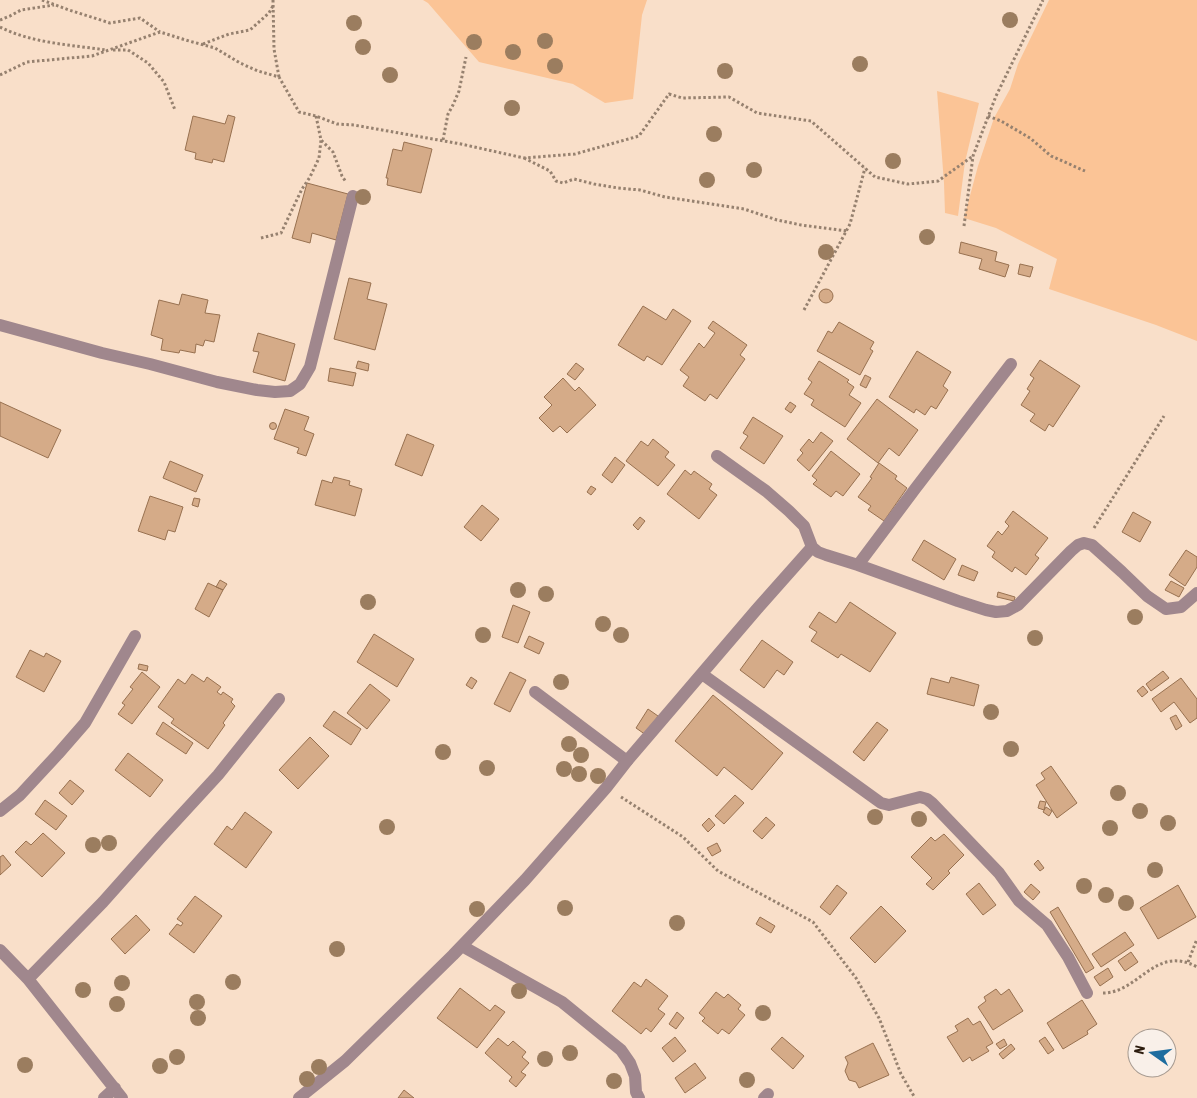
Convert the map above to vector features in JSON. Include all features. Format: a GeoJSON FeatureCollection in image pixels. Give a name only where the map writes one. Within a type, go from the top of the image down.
{"type":"FeatureCollection","features":[{"type":"Feature","properties":{"kind":"street"},"geometry":{"type":"LineString","coordinates":[[0,325],[217,382],[275,392],[290,391],[300,384],[310,367],[353,196]]}},
{"type":"Feature","properties":{"kind":"street"},"geometry":{"type":"LineString","coordinates":[[858,565],[1011,364]]}},
{"type":"Feature","properties":{"kind":"street"},"geometry":{"type":"LineString","coordinates":[[717,456],[766,491],[789,511],[804,526],[812,547],[818,552],[958,602],[991,611],[1007,610],[1018,604],[1078,544],[1092,545],[1146,596],[1166,609],[1181,607],[1197,593]]}},
{"type":"Feature","properties":{"kind":"street"},"geometry":{"type":"LineString","coordinates":[[300,1098],[345,1061],[462,946],[525,880],[812,547]]}},
{"type":"Feature","properties":{"kind":"street"},"geometry":{"type":"LineString","coordinates":[[0,811],[20,794],[85,723],[135,636]]}},
{"type":"Feature","properties":{"kind":"street"},"geometry":{"type":"LineString","coordinates":[[702,674],[881,803],[889,806],[920,797],[932,803],[999,873],[1020,901],[1047,925],[1068,957],[1087,992]]}},
{"type":"Feature","properties":{"kind":"street"},"geometry":{"type":"LineString","coordinates":[[535,692],[627,761]]}},
{"type":"Feature","properties":{"kind":"street"},"geometry":{"type":"LineString","coordinates":[[28,979],[103,902],[218,776],[279,699]]}},
{"type":"Feature","properties":{"kind":"street"},"geometry":{"type":"LineString","coordinates":[[462,946],[562,1002],[621,1050],[630,1063],[635,1076],[636,1092],[639,1098]]}},
{"type":"Feature","properties":{"kind":"street"},"geometry":{"type":"LineString","coordinates":[[0,950],[28,979],[118,1093],[104,1098]]}},
{"type":"Feature","properties":{"kind":"path"},"geometry":{"type":"LineString","coordinates":[[42,0],[110,23],[140,18],[160,32],[215,48],[240,63],[278,77]]}},
{"type":"Feature","properties":{"kind":"path"},"geometry":{"type":"LineString","coordinates":[[964,226],[973,156],[996,96],[1043,0]]}},
{"type":"Feature","properties":{"kind":"path"},"geometry":{"type":"LineString","coordinates":[[202,45],[228,34],[250,30],[269,13],[274,2]]}},
{"type":"Feature","properties":{"kind":"path"},"geometry":{"type":"LineString","coordinates":[[274,2],[274,49],[278,77],[299,112],[337,124],[354,125],[443,140],[524,158],[550,171],[556,181],[563,183],[574,179],[594,184],[640,190],[665,197],[744,210],[801,225],[846,231]]}},
{"type":"Feature","properties":{"kind":"path"},"geometry":{"type":"LineString","coordinates":[[0,20],[21,10],[56,5]]}},
{"type":"Feature","properties":{"kind":"path"},"geometry":{"type":"LineString","coordinates":[[0,27],[11,33],[41,40],[109,50],[128,50],[148,62],[164,82],[175,110]]}},
{"type":"Feature","properties":{"kind":"path"},"geometry":{"type":"LineString","coordinates":[[1,74],[27,62],[92,56],[160,32]]}},
{"type":"Feature","properties":{"kind":"path"},"geometry":{"type":"LineString","coordinates":[[443,140],[448,114],[459,91],[466,57]]}},
{"type":"Feature","properties":{"kind":"path"},"geometry":{"type":"LineString","coordinates":[[524,158],[574,154],[639,136],[669,94],[682,98],[729,97],[757,113],[811,121],[875,177],[908,184],[938,181],[973,156]]}},
{"type":"Feature","properties":{"kind":"path"},"geometry":{"type":"LineString","coordinates":[[262,238],[281,233],[319,158],[322,140],[316,116]]}},
{"type":"Feature","properties":{"kind":"path"},"geometry":{"type":"LineString","coordinates":[[988,116],[1001,121],[1030,138],[1051,156],[1086,171]]}},
{"type":"Feature","properties":{"kind":"path"},"geometry":{"type":"LineString","coordinates":[[322,140],[333,152],[342,176],[351,189],[353,196]]}},
{"type":"Feature","properties":{"kind":"path"},"geometry":{"type":"LineString","coordinates":[[804,310],[850,224],[864,168]]}},
{"type":"Feature","properties":{"kind":"path"},"geometry":{"type":"LineString","coordinates":[[1084,544],[1164,416]]}},
{"type":"Feature","properties":{"kind":"path"},"geometry":{"type":"LineString","coordinates":[[606,788],[683,837],[718,871],[813,922],[856,978],[879,1018],[902,1074],[915,1098]]}},
{"type":"Feature","properties":{"kind":"path"},"geometry":{"type":"LineString","coordinates":[[1188,962],[1197,939]]}},
{"type":"Feature","properties":{"kind":"path"},"geometry":{"type":"LineString","coordinates":[[1087,992],[1112,993],[1128,986],[1151,968],[1170,961],[1188,962],[1197,967]]}},
{"type":"Feature","properties":{"kind":"shaded area"},"geometry":{"type":"Polygon","coordinates":[[[423,0],[647,0],[642,15],[633,99],[605,103],[573,84],[479,62],[428,3],[423,0]]]}},
{"type":"Feature","properties":{"kind":"shaded area"},"geometry":{"type":"Polygon","coordinates":[[[1049,0],[1197,0],[1197,341],[1156,325],[1049,289],[1057,259],[996,228],[964,218],[978,166],[994,118],[1010,89],[1018,64],[1049,0]]]}},
{"type":"Feature","properties":{"kind":"shaded area"},"geometry":{"type":"Polygon","coordinates":[[[937,91],[979,103],[965,162],[958,216],[945,213],[937,91]]]}},
{"type":"Feature","properties":{"kind":"building"},"geometry":{"type":"Polygon","coordinates":[[[228,115],[235,117],[224,162],[213,159],[212,163],[195,159],[196,153],[185,150],[193,116],[225,124],[228,115]]]}},
{"type":"Feature","properties":{"kind":"building"},"geometry":{"type":"Polygon","coordinates":[[[404,142],[432,149],[421,193],[387,185],[388,178],[386,178],[393,149],[402,151],[404,142]]]}},
{"type":"Feature","properties":{"kind":"building"},"geometry":{"type":"Polygon","coordinates":[[[307,183],[348,194],[336,240],[312,233],[310,243],[292,238],[307,183]]]}},
{"type":"Feature","properties":{"kind":"building"},"geometry":{"type":"Polygon","coordinates":[[[961,242],[997,252],[995,261],[1009,265],[1005,277],[979,269],[982,259],[959,253],[961,242]]]}},
{"type":"Feature","properties":{"kind":"building"},"geometry":{"type":"Polygon","coordinates":[[[1020,264],[1033,267],[1030,277],[1018,274],[1020,264]]]}},
{"type":"Feature","properties":{"kind":"building"},"geometry":{"type":"Polygon","coordinates":[[[349,278],[371,283],[367,299],[387,304],[375,350],[334,339],[349,278]]]}},
{"type":"Feature","properties":{"kind":"building"},"geometry":{"type":"Polygon","coordinates":[[[826,289],[831,291],[833,296],[831,301],[826,303],[821,301],[819,296],[821,291],[826,289]]]}},
{"type":"Feature","properties":{"kind":"building"},"geometry":{"type":"Polygon","coordinates":[[[182,294],[208,300],[205,313],[220,315],[214,342],[205,340],[203,346],[196,344],[195,353],[180,350],[179,353],[161,350],[163,339],[151,335],[159,300],[179,305],[182,294]]]}},
{"type":"Feature","properties":{"kind":"building"},"geometry":{"type":"Polygon","coordinates":[[[643,306],[666,320],[673,309],[691,321],[662,365],[647,356],[644,361],[618,345],[643,306]]]}},
{"type":"Feature","properties":{"kind":"building"},"geometry":{"type":"Polygon","coordinates":[[[713,321],[747,345],[740,355],[745,359],[717,399],[710,394],[705,401],[683,386],[689,377],[680,370],[699,343],[704,348],[715,333],[708,328],[713,321]]]}},
{"type":"Feature","properties":{"kind":"building"},"geometry":{"type":"Polygon","coordinates":[[[839,322],[874,342],[870,349],[873,351],[860,375],[817,351],[828,331],[832,333],[839,322]]]}},
{"type":"Feature","properties":{"kind":"building"},"geometry":{"type":"Polygon","coordinates":[[[258,333],[295,344],[285,381],[253,372],[259,352],[253,351],[258,333]]]}},
{"type":"Feature","properties":{"kind":"building"},"geometry":{"type":"Polygon","coordinates":[[[917,351],[951,372],[943,386],[948,390],[936,409],[931,406],[925,415],[916,409],[914,413],[889,397],[917,351]]]}},
{"type":"Feature","properties":{"kind":"building"},"geometry":{"type":"Polygon","coordinates":[[[1040,360],[1080,386],[1053,427],[1049,424],[1045,431],[1030,421],[1035,414],[1021,405],[1030,391],[1027,389],[1034,378],[1030,375],[1040,360]]]}},
{"type":"Feature","properties":{"kind":"building"},"geometry":{"type":"Polygon","coordinates":[[[358,361],[369,364],[368,371],[356,368],[358,361]]]}},
{"type":"Feature","properties":{"kind":"building"},"geometry":{"type":"Polygon","coordinates":[[[819,361],[849,380],[847,382],[854,387],[849,395],[861,403],[845,427],[811,405],[814,400],[804,394],[812,382],[808,379],[819,361]]]}},
{"type":"Feature","properties":{"kind":"building"},"geometry":{"type":"Polygon","coordinates":[[[576,363],[584,369],[575,380],[567,374],[576,363]]]}},
{"type":"Feature","properties":{"kind":"building"},"geometry":{"type":"Polygon","coordinates":[[[330,368],[356,373],[353,386],[328,381],[330,368]]]}},
{"type":"Feature","properties":{"kind":"building"},"geometry":{"type":"Polygon","coordinates":[[[865,375],[871,378],[866,388],[860,385],[865,375]]]}},
{"type":"Feature","properties":{"kind":"building"},"geometry":{"type":"Polygon","coordinates":[[[563,378],[575,391],[579,387],[596,405],[567,433],[560,426],[553,432],[539,418],[552,405],[544,397],[563,378]]]}},
{"type":"Feature","properties":{"kind":"building"},"geometry":{"type":"Polygon","coordinates":[[[877,399],[918,430],[899,456],[889,448],[878,463],[847,439],[877,399]]]}},
{"type":"Feature","properties":{"kind":"building"},"geometry":{"type":"Polygon","coordinates":[[[0,402],[61,430],[48,458],[0,436],[0,402]]]}},
{"type":"Feature","properties":{"kind":"building"},"geometry":{"type":"Polygon","coordinates":[[[790,402],[796,406],[791,413],[785,409],[790,402]]]}},
{"type":"Feature","properties":{"kind":"building"},"geometry":{"type":"Polygon","coordinates":[[[285,409],[309,417],[304,430],[314,434],[306,456],[297,453],[299,448],[274,439],[285,409]]]}},
{"type":"Feature","properties":{"kind":"building"},"geometry":{"type":"Polygon","coordinates":[[[753,417],[783,436],[764,464],[740,448],[748,436],[743,433],[753,417]]]}},
{"type":"Feature","properties":{"kind":"building"},"geometry":{"type":"Polygon","coordinates":[[[273,422],[277,426],[273,430],[269,426],[273,422]]]}},
{"type":"Feature","properties":{"kind":"building"},"geometry":{"type":"Polygon","coordinates":[[[821,432],[833,441],[809,471],[797,460],[803,453],[800,450],[809,439],[813,443],[821,432]]]}},
{"type":"Feature","properties":{"kind":"building"},"geometry":{"type":"Polygon","coordinates":[[[407,434],[434,445],[422,476],[395,465],[407,434]]]}},
{"type":"Feature","properties":{"kind":"building"},"geometry":{"type":"Polygon","coordinates":[[[653,439],[669,452],[665,457],[675,465],[658,486],[626,461],[641,441],[648,446],[653,439]]]}},
{"type":"Feature","properties":{"kind":"building"},"geometry":{"type":"Polygon","coordinates":[[[831,451],[860,474],[843,496],[836,491],[831,497],[813,484],[817,480],[812,476],[831,451]]]}},
{"type":"Feature","properties":{"kind":"building"},"geometry":{"type":"Polygon","coordinates":[[[615,457],[625,465],[612,483],[602,475],[615,457]]]}},
{"type":"Feature","properties":{"kind":"building"},"geometry":{"type":"Polygon","coordinates":[[[170,461],[203,475],[196,492],[163,478],[170,461]]]}},
{"type":"Feature","properties":{"kind":"building"},"geometry":{"type":"Polygon","coordinates":[[[879,463],[897,476],[895,479],[907,488],[884,521],[868,510],[871,506],[858,497],[872,478],[870,477],[879,463]]]}},
{"type":"Feature","properties":{"kind":"building"},"geometry":{"type":"Polygon","coordinates":[[[685,470],[691,475],[694,471],[712,484],[709,489],[717,495],[699,519],[667,494],[685,470]]]}},
{"type":"Feature","properties":{"kind":"building"},"geometry":{"type":"Polygon","coordinates":[[[334,477],[350,481],[349,485],[362,489],[355,516],[315,505],[322,480],[332,483],[334,477]]]}},
{"type":"Feature","properties":{"kind":"building"},"geometry":{"type":"Polygon","coordinates":[[[591,486],[596,489],[591,495],[587,492],[591,486]]]}},
{"type":"Feature","properties":{"kind":"building"},"geometry":{"type":"Polygon","coordinates":[[[150,496],[183,507],[175,532],[168,530],[165,540],[138,531],[150,496]]]}},
{"type":"Feature","properties":{"kind":"building"},"geometry":{"type":"Polygon","coordinates":[[[194,498],[200,499],[198,507],[192,505],[194,498]]]}},
{"type":"Feature","properties":{"kind":"building"},"geometry":{"type":"Polygon","coordinates":[[[482,505],[499,519],[481,541],[464,527],[482,505]]]}},
{"type":"Feature","properties":{"kind":"building"},"geometry":{"type":"Polygon","coordinates":[[[1013,511],[1048,538],[1035,555],[1039,558],[1026,575],[1015,567],[1012,572],[992,557],[995,552],[987,546],[998,531],[1002,535],[1009,526],[1005,522],[1013,511]]]}},
{"type":"Feature","properties":{"kind":"building"},"geometry":{"type":"Polygon","coordinates":[[[1133,512],[1151,522],[1140,542],[1122,532],[1133,512]]]}},
{"type":"Feature","properties":{"kind":"building"},"geometry":{"type":"Polygon","coordinates":[[[640,517],[645,521],[638,530],[633,525],[640,517]]]}},
{"type":"Feature","properties":{"kind":"building"},"geometry":{"type":"Polygon","coordinates":[[[924,540],[956,559],[944,580],[912,560],[924,540]]]}},
{"type":"Feature","properties":{"kind":"building"},"geometry":{"type":"Polygon","coordinates":[[[1186,550],[1197,557],[1197,567],[1185,586],[1169,575],[1186,550]]]}},
{"type":"Feature","properties":{"kind":"building"},"geometry":{"type":"Polygon","coordinates":[[[962,565],[978,572],[974,581],[958,575],[962,565]]]}},
{"type":"Feature","properties":{"kind":"building"},"geometry":{"type":"Polygon","coordinates":[[[220,580],[227,584],[223,590],[216,587],[220,580]]]}},
{"type":"Feature","properties":{"kind":"building"},"geometry":{"type":"Polygon","coordinates":[[[1171,581],[1184,588],[1179,597],[1165,590],[1171,581]]]}},
{"type":"Feature","properties":{"kind":"building"},"geometry":{"type":"Polygon","coordinates":[[[208,583],[223,590],[209,617],[195,609],[208,583]]]}},
{"type":"Feature","properties":{"kind":"building"},"geometry":{"type":"Polygon","coordinates":[[[998,592],[1015,597],[1014,601],[997,597],[998,592]]]}},
{"type":"Feature","properties":{"kind":"building"},"geometry":{"type":"Polygon","coordinates":[[[850,602],[896,633],[870,672],[841,654],[838,658],[811,641],[817,632],[809,627],[819,612],[836,623],[850,602]]]}},
{"type":"Feature","properties":{"kind":"building"},"geometry":{"type":"Polygon","coordinates":[[[513,605],[530,612],[518,643],[502,637],[513,605]]]}},
{"type":"Feature","properties":{"kind":"building"},"geometry":{"type":"Polygon","coordinates":[[[374,634],[414,659],[397,687],[357,662],[374,634]]]}},
{"type":"Feature","properties":{"kind":"building"},"geometry":{"type":"Polygon","coordinates":[[[529,636],[544,643],[539,654],[524,647],[529,636]]]}},
{"type":"Feature","properties":{"kind":"building"},"geometry":{"type":"Polygon","coordinates":[[[762,640],[793,662],[784,675],[777,670],[764,688],[740,670],[762,640]]]}},
{"type":"Feature","properties":{"kind":"building"},"geometry":{"type":"Polygon","coordinates":[[[30,650],[44,657],[46,653],[61,661],[44,692],[16,677],[30,650]]]}},
{"type":"Feature","properties":{"kind":"building"},"geometry":{"type":"Polygon","coordinates":[[[139,664],[148,666],[147,671],[138,669],[139,664]]]}},
{"type":"Feature","properties":{"kind":"building"},"geometry":{"type":"Polygon","coordinates":[[[1163,671],[1169,678],[1151,691],[1146,684],[1163,671]]]}},
{"type":"Feature","properties":{"kind":"building"},"geometry":{"type":"Polygon","coordinates":[[[142,672],[160,687],[132,724],[118,714],[125,705],[122,703],[133,689],[130,687],[142,672]]]}},
{"type":"Feature","properties":{"kind":"building"},"geometry":{"type":"Polygon","coordinates":[[[510,672],[526,680],[510,712],[494,704],[510,672]]]}},
{"type":"Feature","properties":{"kind":"building"},"geometry":{"type":"Polygon","coordinates":[[[192,674],[204,682],[207,677],[221,687],[217,692],[221,695],[223,692],[233,699],[231,702],[235,706],[223,723],[225,725],[208,749],[171,723],[174,719],[158,707],[178,679],[185,684],[192,674]]]}},
{"type":"Feature","properties":{"kind":"building"},"geometry":{"type":"Polygon","coordinates":[[[471,677],[477,681],[472,689],[466,685],[471,677]]]}},
{"type":"Feature","properties":{"kind":"building"},"geometry":{"type":"Polygon","coordinates":[[[951,677],[979,685],[974,706],[927,694],[931,678],[949,683],[951,677]]]}},
{"type":"Feature","properties":{"kind":"building"},"geometry":{"type":"Polygon","coordinates":[[[1181,678],[1197,699],[1197,718],[1190,723],[1174,702],[1161,712],[1152,699],[1181,678]]]}},
{"type":"Feature","properties":{"kind":"building"},"geometry":{"type":"Polygon","coordinates":[[[370,684],[390,700],[367,729],[347,713],[370,684]]]}},
{"type":"Feature","properties":{"kind":"building"},"geometry":{"type":"Polygon","coordinates":[[[1143,686],[1148,692],[1142,697],[1137,691],[1143,686]]]}},
{"type":"Feature","properties":{"kind":"building"},"geometry":{"type":"Polygon","coordinates":[[[713,695],[783,753],[752,790],[724,767],[717,776],[675,741],[713,695]]]}},
{"type":"Feature","properties":{"kind":"building"},"geometry":{"type":"Polygon","coordinates":[[[648,709],[658,716],[646,735],[636,728],[648,709]]]}},
{"type":"Feature","properties":{"kind":"building"},"geometry":{"type":"Polygon","coordinates":[[[334,711],[361,729],[351,745],[323,726],[334,711]]]}},
{"type":"Feature","properties":{"kind":"building"},"geometry":{"type":"Polygon","coordinates":[[[1176,715],[1182,726],[1176,730],[1170,718],[1176,715]]]}},
{"type":"Feature","properties":{"kind":"building"},"geometry":{"type":"Polygon","coordinates":[[[163,722],[193,743],[186,754],[156,734],[163,722]]]}},
{"type":"Feature","properties":{"kind":"building"},"geometry":{"type":"Polygon","coordinates":[[[877,722],[888,730],[864,761],[853,752],[877,722]]]}},
{"type":"Feature","properties":{"kind":"building"},"geometry":{"type":"Polygon","coordinates":[[[310,737],[329,756],[298,789],[279,770],[310,737]]]}},
{"type":"Feature","properties":{"kind":"building"},"geometry":{"type":"Polygon","coordinates":[[[128,753],[163,780],[150,797],[115,770],[128,753]]]}},
{"type":"Feature","properties":{"kind":"building"},"geometry":{"type":"Polygon","coordinates":[[[1051,766],[1077,803],[1057,818],[1036,785],[1045,779],[1041,773],[1051,766]]]}},
{"type":"Feature","properties":{"kind":"building"},"geometry":{"type":"Polygon","coordinates":[[[70,780],[84,791],[72,805],[59,793],[70,780]]]}},
{"type":"Feature","properties":{"kind":"building"},"geometry":{"type":"Polygon","coordinates":[[[735,795],[744,803],[724,824],[715,816],[735,795]]]}},
{"type":"Feature","properties":{"kind":"building"},"geometry":{"type":"Polygon","coordinates":[[[45,800],[67,816],[56,830],[35,814],[45,800]]]}},
{"type":"Feature","properties":{"kind":"building"},"geometry":{"type":"Polygon","coordinates":[[[1040,801],[1046,802],[1044,810],[1038,808],[1040,801]]]}},
{"type":"Feature","properties":{"kind":"building"},"geometry":{"type":"Polygon","coordinates":[[[1046,807],[1052,811],[1049,816],[1043,812],[1046,807]]]}},
{"type":"Feature","properties":{"kind":"building"},"geometry":{"type":"Polygon","coordinates":[[[245,812],[272,832],[246,868],[214,844],[227,826],[232,830],[245,812]]]}},
{"type":"Feature","properties":{"kind":"building"},"geometry":{"type":"Polygon","coordinates":[[[766,817],[775,825],[762,839],[753,831],[766,817]]]}},
{"type":"Feature","properties":{"kind":"building"},"geometry":{"type":"Polygon","coordinates":[[[709,818],[715,825],[708,832],[702,825],[709,818]]]}},
{"type":"Feature","properties":{"kind":"building"},"geometry":{"type":"Polygon","coordinates":[[[43,833],[65,853],[42,877],[15,852],[26,841],[31,845],[43,833]]]}},
{"type":"Feature","properties":{"kind":"building"},"geometry":{"type":"Polygon","coordinates":[[[944,834],[964,855],[933,890],[926,884],[932,878],[911,857],[931,837],[935,841],[944,834]]]}},
{"type":"Feature","properties":{"kind":"building"},"geometry":{"type":"Polygon","coordinates":[[[717,843],[721,851],[712,856],[707,848],[717,843]]]}},
{"type":"Feature","properties":{"kind":"building"},"geometry":{"type":"Polygon","coordinates":[[[3,855],[11,865],[0,875],[0,857],[3,855]]]}},
{"type":"Feature","properties":{"kind":"building"},"geometry":{"type":"Polygon","coordinates":[[[1038,860],[1044,868],[1040,871],[1034,864],[1038,860]]]}},
{"type":"Feature","properties":{"kind":"building"},"geometry":{"type":"Polygon","coordinates":[[[979,883],[996,905],[983,915],[966,894],[979,883]]]}},
{"type":"Feature","properties":{"kind":"building"},"geometry":{"type":"Polygon","coordinates":[[[1031,884],[1040,892],[1033,900],[1024,892],[1031,884]]]}},
{"type":"Feature","properties":{"kind":"building"},"geometry":{"type":"Polygon","coordinates":[[[837,885],[847,893],[830,915],[820,907],[837,885]]]}},
{"type":"Feature","properties":{"kind":"building"},"geometry":{"type":"Polygon","coordinates":[[[1178,885],[1196,917],[1158,939],[1140,908],[1178,885]]]}},
{"type":"Feature","properties":{"kind":"building"},"geometry":{"type":"Polygon","coordinates":[[[195,896],[222,916],[194,953],[169,934],[177,924],[181,926],[183,923],[177,919],[195,896]]]}},
{"type":"Feature","properties":{"kind":"building"},"geometry":{"type":"Polygon","coordinates":[[[881,906],[906,931],[875,963],[850,938],[881,906]]]}},
{"type":"Feature","properties":{"kind":"building"},"geometry":{"type":"Polygon","coordinates":[[[1058,907],[1094,968],[1086,973],[1050,912],[1058,907]]]}},
{"type":"Feature","properties":{"kind":"building"},"geometry":{"type":"Polygon","coordinates":[[[136,915],[150,930],[125,954],[111,939],[136,915]]]}},
{"type":"Feature","properties":{"kind":"building"},"geometry":{"type":"Polygon","coordinates":[[[760,917],[775,926],[771,933],[756,924],[760,917]]]}},
{"type":"Feature","properties":{"kind":"building"},"geometry":{"type":"Polygon","coordinates":[[[1125,932],[1134,945],[1101,967],[1092,954],[1125,932]]]}},
{"type":"Feature","properties":{"kind":"building"},"geometry":{"type":"Polygon","coordinates":[[[1131,952],[1138,962],[1125,971],[1118,961],[1131,952]]]}},
{"type":"Feature","properties":{"kind":"building"},"geometry":{"type":"Polygon","coordinates":[[[1108,968],[1113,977],[1100,986],[1094,977],[1108,968]]]}},
{"type":"Feature","properties":{"kind":"building"},"geometry":{"type":"Polygon","coordinates":[[[646,979],[668,996],[658,1009],[665,1014],[651,1032],[646,1028],[641,1034],[612,1011],[634,982],[641,987],[646,979]]]}},
{"type":"Feature","properties":{"kind":"building"},"geometry":{"type":"Polygon","coordinates":[[[460,988],[490,1011],[495,1005],[505,1012],[477,1048],[437,1018],[460,988]]]}},
{"type":"Feature","properties":{"kind":"building"},"geometry":{"type":"Polygon","coordinates":[[[996,989],[1001,995],[1009,989],[1023,1011],[993,1030],[978,1007],[986,1001],[984,997],[996,989]]]}},
{"type":"Feature","properties":{"kind":"building"},"geometry":{"type":"Polygon","coordinates":[[[716,992],[724,998],[728,994],[741,1005],[738,1009],[745,1015],[729,1034],[722,1029],[718,1034],[702,1021],[705,1018],[699,1013],[716,992]]]}},
{"type":"Feature","properties":{"kind":"building"},"geometry":{"type":"Polygon","coordinates":[[[1082,1000],[1097,1024],[1087,1031],[1088,1034],[1063,1049],[1047,1023],[1082,1000]]]}},
{"type":"Feature","properties":{"kind":"building"},"geometry":{"type":"Polygon","coordinates":[[[677,1012],[684,1018],[676,1029],[669,1024],[677,1012]]]}},
{"type":"Feature","properties":{"kind":"building"},"geometry":{"type":"Polygon","coordinates":[[[968,1018],[973,1025],[980,1021],[993,1043],[986,1047],[989,1051],[972,1061],[970,1057],[963,1062],[947,1037],[958,1031],[955,1026],[968,1018]]]}},
{"type":"Feature","properties":{"kind":"building"},"geometry":{"type":"Polygon","coordinates":[[[675,1037],[686,1051],[673,1062],[662,1048],[675,1037]]]}},
{"type":"Feature","properties":{"kind":"building"},"geometry":{"type":"Polygon","coordinates":[[[782,1037],[804,1056],[793,1069],[771,1049],[782,1037]]]}},
{"type":"Feature","properties":{"kind":"building"},"geometry":{"type":"Polygon","coordinates":[[[1045,1037],[1054,1050],[1048,1054],[1039,1041],[1045,1037]]]}},
{"type":"Feature","properties":{"kind":"building"},"geometry":{"type":"Polygon","coordinates":[[[498,1038],[508,1046],[513,1041],[526,1052],[522,1057],[529,1063],[521,1072],[526,1075],[516,1087],[509,1081],[512,1077],[485,1053],[498,1038]]]}},
{"type":"Feature","properties":{"kind":"building"},"geometry":{"type":"Polygon","coordinates":[[[1004,1039],[1007,1045],[1000,1049],[996,1044],[1004,1039]]]}},
{"type":"Feature","properties":{"kind":"building"},"geometry":{"type":"Polygon","coordinates":[[[873,1043],[889,1075],[859,1088],[856,1082],[849,1080],[845,1071],[848,1063],[845,1057],[873,1043]]]}},
{"type":"Feature","properties":{"kind":"building"},"geometry":{"type":"Polygon","coordinates":[[[1011,1044],[1015,1049],[1003,1059],[999,1054],[1011,1044]]]}},
{"type":"Feature","properties":{"kind":"building"},"geometry":{"type":"Polygon","coordinates":[[[695,1063],[706,1078],[685,1093],[675,1078],[695,1063]]]}},
{"type":"Feature","properties":{"kind":"building"},"geometry":{"type":"Polygon","coordinates":[[[404,1090],[414,1098],[398,1098],[404,1090]]]}}]}
